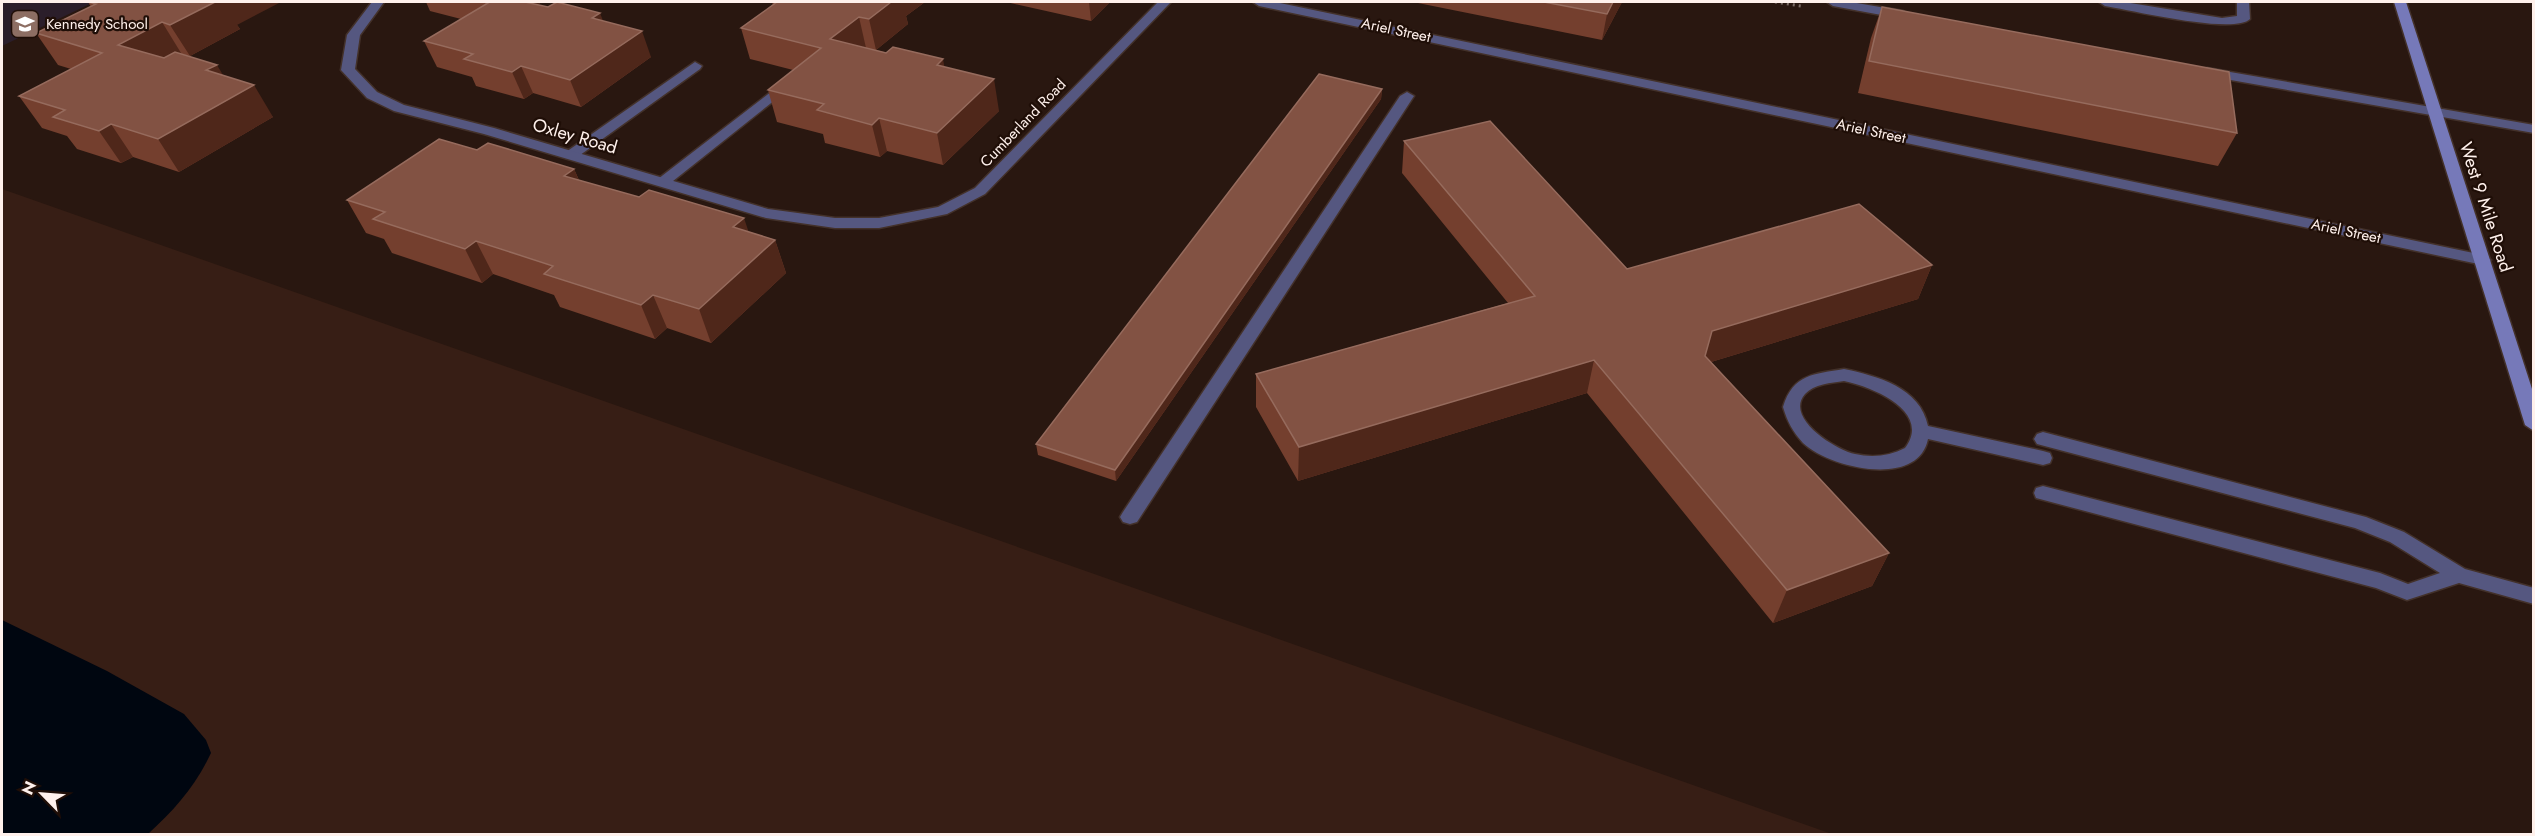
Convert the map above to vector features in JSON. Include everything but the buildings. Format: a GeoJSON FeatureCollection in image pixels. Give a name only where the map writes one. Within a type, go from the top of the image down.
{"type":"FeatureCollection","features":[{"type":"Feature","properties":{"kind":"main road","name":"West 9 Mile Road"},"geometry":{"type":"LineString","coordinates":[[2400,2],[2534,424]]}},
{"type":"Feature","properties":{"kind":"street","name":"Oxley Road"},"geometry":{"type":"LineString","coordinates":[[378,2],[354,35],[348,70],[372,95],[399,108],[571,155],[766,213],[835,223],[879,223]]}},
{"type":"Feature","properties":{"kind":"street","name":"Cumberland Road"},"geometry":{"type":"LineString","coordinates":[[879,223],[942,211],[980,191],[1165,2]]}},
{"type":"Feature","properties":{"kind":"street","name":"Ariel Street"},"geometry":{"type":"LineString","coordinates":[[1259,2],[2483,260]]}},
{"type":"Feature","properties":{"kind":"street"},"geometry":{"type":"LineString","coordinates":[[1833,2],[1914,17]]}},
{"type":"Feature","properties":{"kind":"street"},"geometry":{"type":"LineString","coordinates":[[2105,2],[2131,4],[2222,22],[2244,19],[2243,2]]}},
{"type":"Feature","properties":{"kind":"street"},"geometry":{"type":"LineString","coordinates":[[571,155],[695,66]]}},
{"type":"Feature","properties":{"kind":"street"},"geometry":{"type":"LineString","coordinates":[[2195,70],[2374,103],[2534,129]]}},
{"type":"Feature","properties":{"kind":"street"},"geometry":{"type":"LineString","coordinates":[[663,182],[780,89]]}},
{"type":"Feature","properties":{"kind":"street"},"geometry":{"type":"LineString","coordinates":[[1130,517],[1407,96]]}},
{"type":"Feature","properties":{"kind":"street"},"geometry":{"type":"LineString","coordinates":[[1844,375],[1887,388],[1905,400],[1917,415],[1922,430],[1919,443],[1911,454],[1903,458],[1878,464],[1857,462],[1836,456],[1803,433],[1794,419],[1791,406],[1796,393],[1807,382],[1823,376],[1844,375]]}},
{"type":"Feature","properties":{"kind":"street"},"geometry":{"type":"LineString","coordinates":[[1922,430],[2043,449],[2360,522],[2397,537],[2459,575],[2534,596]]}},
{"type":"Feature","properties":{"kind":"street"},"geometry":{"type":"LineString","coordinates":[[2043,493],[2380,582],[2407,592],[2459,575]]}},
{"type":"Feature","properties":{"kind":"path"},"geometry":{"type":"LineString","coordinates":[[1775,2],[1808,8]]}},
{"type":"Feature","properties":{"kind":"shaded area","name":"Kennedy School"},"geometry":{"type":"Polygon","coordinates":[[[2,2],[94,2],[2,46],[2,2]]]}},
{"type":"Feature","properties":{"kind":"shaded area"},"geometry":{"type":"Polygon","coordinates":[[[2,189],[1832,834],[2,834],[2,189]]]}},
{"type":"Feature","properties":{"kind":"shaded area"},"geometry":{"type":"Polygon","coordinates":[[[2,620],[107,671],[184,714],[206,740],[211,753],[198,776],[176,806],[148,834],[2,834],[2,620]]]}},
{"type":"Feature","properties":{"kind":"place","name":"Kennedy School"},"geometry":{"type":"Point","coordinates":[25,24]}}]}
